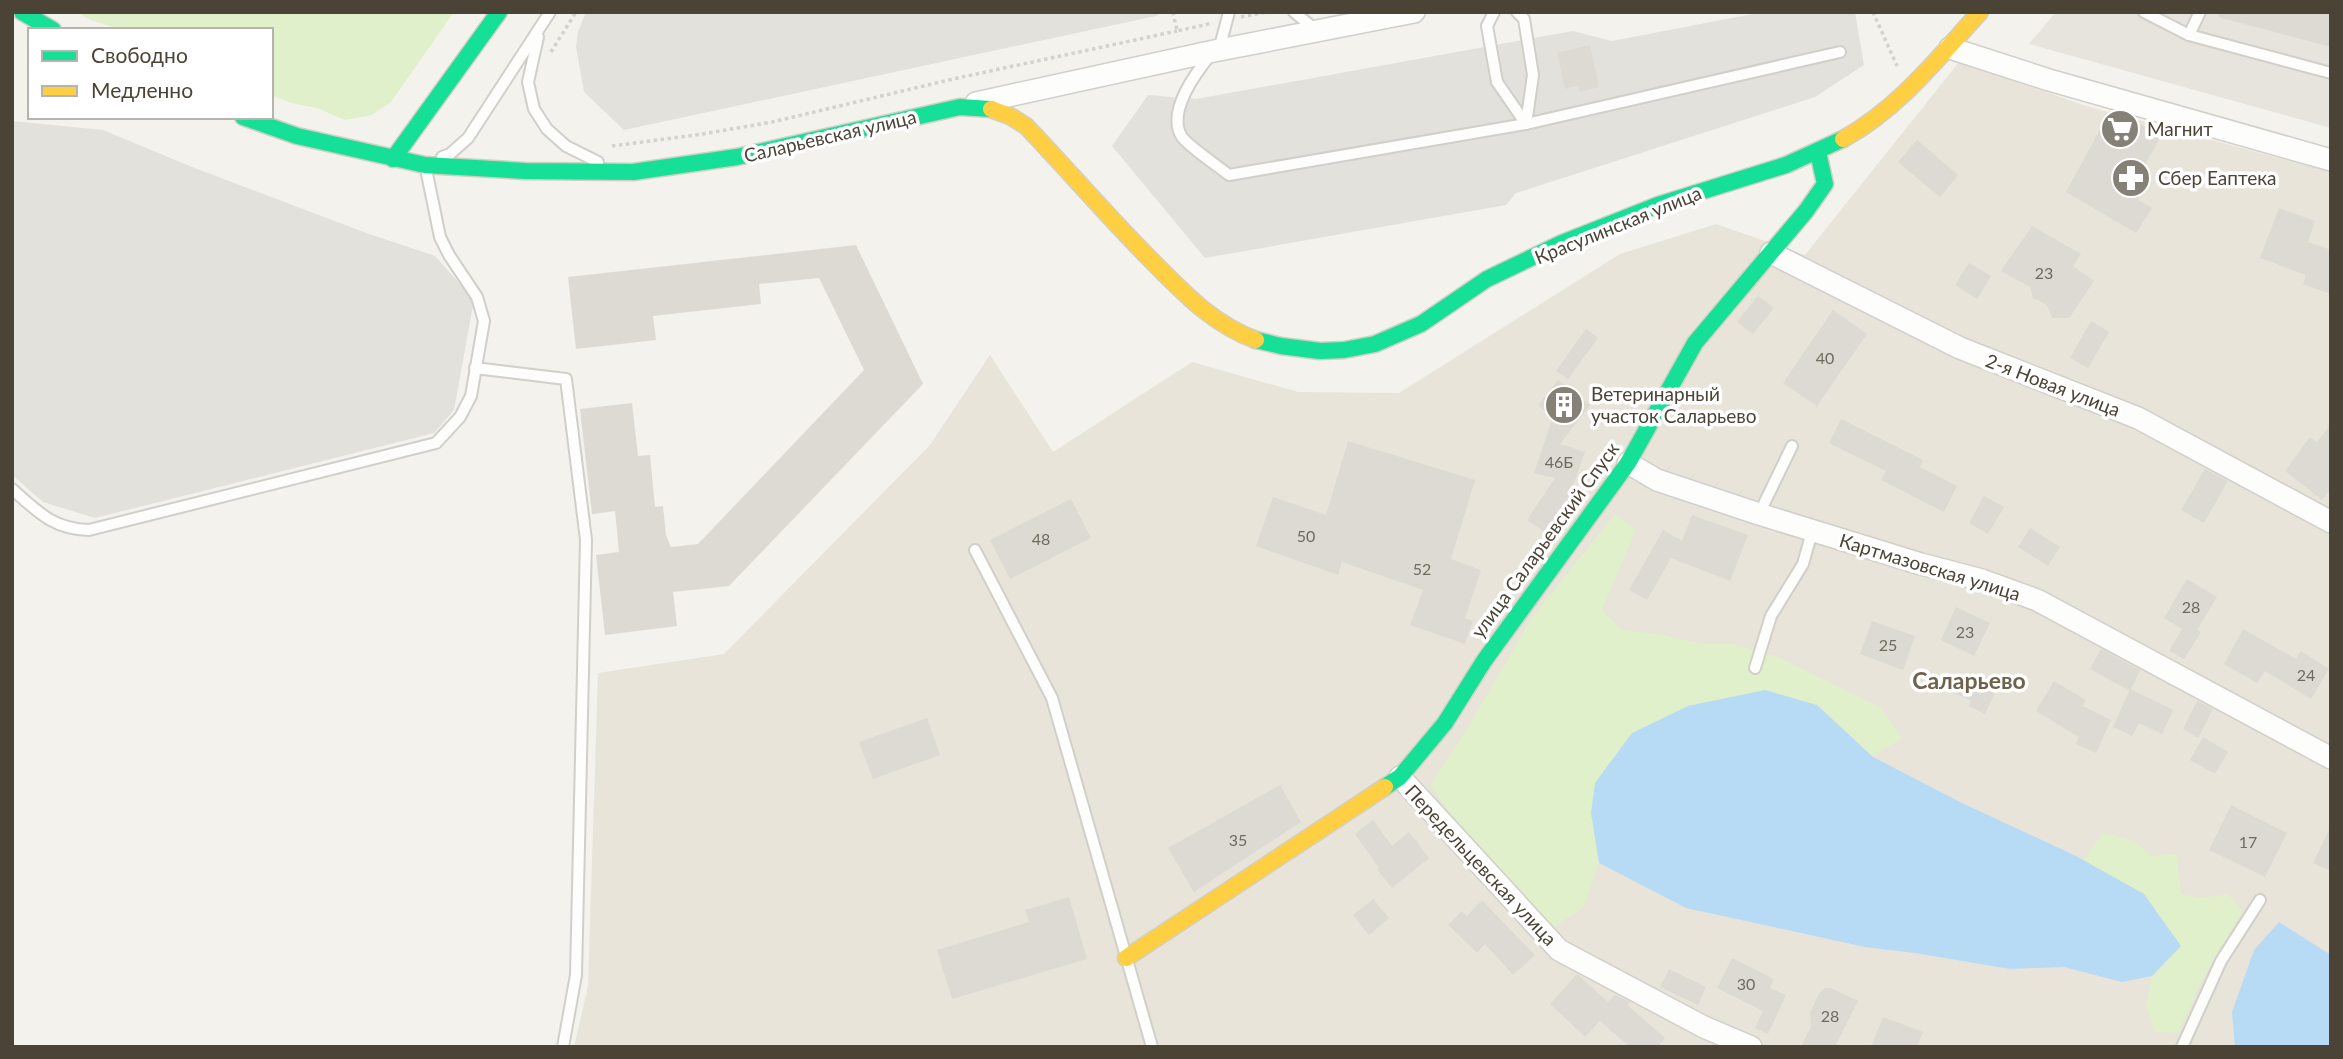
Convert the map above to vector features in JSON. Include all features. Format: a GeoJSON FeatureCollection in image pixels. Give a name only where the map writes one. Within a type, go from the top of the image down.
{"type":"FeatureCollection","features":[{"type":"Feature","properties":{"kind":"street"},"geometry":{"type":"LineString","coordinates":[[22,12],[50,28]]}},
{"type":"Feature","properties":{"kind":"street"},"geometry":{"type":"LineString","coordinates":[[393,159],[499,12]]}},
{"type":"Feature","properties":{"kind":"street","name":"Саларьевская улица"},"geometry":{"type":"LineString","coordinates":[[249,119],[297,136],[425,165],[525,171],[633,172],[737,157],[1216,51],[1414,12]]}},
{"type":"Feature","properties":{"kind":"street"},"geometry":{"type":"LineString","coordinates":[[1980,12],[1950,48],[2049,80],[2331,160]]}},
{"type":"Feature","properties":{"kind":"street","name":"Красулинская улица"},"geometry":{"type":"LineString","coordinates":[[960,107],[984,106],[1014,117],[1026,126],[1125,234],[1204,313],[1221,325],[1257,341],[1275,345],[1318,350],[1355,349],[1399,334],[1438,315],[1478,286],[1574,239],[1669,201],[1749,177],[1818,152],[1854,133],[1890,105],[1950,48]]}},
{"type":"Feature","properties":{"kind":"street","name":"улица Саларьевский Спуск"},"geometry":{"type":"LineString","coordinates":[[1126,958],[1400,777],[1445,723],[1484,661],[1628,463],[1695,343],[1807,211],[1825,184],[1818,152]]}},
{"type":"Feature","properties":{"kind":"street","name":"2-я Новая улица"},"geometry":{"type":"LineString","coordinates":[[1771,253],[1960,348],[2138,418],[2331,522]]}},
{"type":"Feature","properties":{"kind":"street","name":"Картмазовская улица"},"geometry":{"type":"LineString","coordinates":[[1628,463],[1657,480],[1812,532],[1982,580],[2037,600],[2331,758]]}},
{"type":"Feature","properties":{"kind":"street","name":"Передельцевская улица"},"geometry":{"type":"LineString","coordinates":[[1400,777],[1559,950],[1704,1027],[1751,1047]]}},
{"type":"Feature","properties":{"kind":"lane"},"geometry":{"type":"LineString","coordinates":[[12,489],[59,526],[89,530],[436,443],[450,431],[467,406],[484,321],[477,297],[454,264],[440,237],[425,165],[450,154],[468,138],[550,12]]}},
{"type":"Feature","properties":{"kind":"lane"},"geometry":{"type":"LineString","coordinates":[[1294,12],[1317,31]]}},
{"type":"Feature","properties":{"kind":"lane"},"geometry":{"type":"LineString","coordinates":[[1494,12],[1488,26],[1497,82],[1526,124]]}},
{"type":"Feature","properties":{"kind":"lane"},"geometry":{"type":"LineString","coordinates":[[1517,12],[1524,19],[1533,75],[1526,124]]}},
{"type":"Feature","properties":{"kind":"lane"},"geometry":{"type":"LineString","coordinates":[[2144,12],[2189,35],[2331,73]]}},
{"type":"Feature","properties":{"kind":"lane"},"geometry":{"type":"LineString","coordinates":[[2189,35],[2200,12]]}},
{"type":"Feature","properties":{"kind":"lane"},"geometry":{"type":"LineString","coordinates":[[1227,15],[1216,51],[1196,73],[1182,102],[1177,122],[1182,137],[1229,175],[1526,124],[1840,52]]}},
{"type":"Feature","properties":{"kind":"lane"},"geometry":{"type":"LineString","coordinates":[[542,24],[530,64],[528,82],[534,109],[547,129],[566,146],[603,164],[633,172]]}},
{"type":"Feature","properties":{"kind":"lane"},"geometry":{"type":"LineString","coordinates":[[475,368],[566,379],[586,540],[576,975],[563,1047]]}},
{"type":"Feature","properties":{"kind":"lane"},"geometry":{"type":"LineString","coordinates":[[1759,514],[1792,446]]}},
{"type":"Feature","properties":{"kind":"lane"},"geometry":{"type":"LineString","coordinates":[[1755,668],[1771,616],[1803,564],[1812,532]]}},
{"type":"Feature","properties":{"kind":"lane"},"geometry":{"type":"LineString","coordinates":[[975,550],[1052,698],[1152,1047]]}},
{"type":"Feature","properties":{"kind":"lane"},"geometry":{"type":"LineString","coordinates":[[2182,1047],[2221,961],[2260,900]]}},
{"type":"Feature","properties":{"kind":"path"},"geometry":{"type":"LineString","coordinates":[[548,56],[576,12]]}},
{"type":"Feature","properties":{"kind":"path"},"geometry":{"type":"LineString","coordinates":[[1873,12],[1897,66]]}},
{"type":"Feature","properties":{"kind":"path"},"geometry":{"type":"LineString","coordinates":[[610,146],[772,122],[953,79],[1177,31]]}},
{"type":"Feature","properties":{"kind":"shaded area"},"geometry":{"type":"Polygon","coordinates":[[[586,12],[1161,12],[1156,16],[624,130],[584,92],[576,47],[578,32],[586,12]]]}},
{"type":"Feature","properties":{"kind":"shaded area"},"geometry":{"type":"Polygon","coordinates":[[[1763,12],[1855,12],[1864,65],[1815,97],[1516,193],[1506,205],[1205,258],[1112,146],[1148,95],[1196,99],[1573,31],[1612,41],[1763,12]]]}},
{"type":"Feature","properties":{"kind":"shaded area"},"geometry":{"type":"Polygon","coordinates":[[[2056,12],[2331,12],[2331,128],[2029,44],[2056,12]]]}},
{"type":"Feature","properties":{"kind":"shaded area","name":"Саларьево"},"geometry":{"type":"Polygon","coordinates":[[[1959,62],[2086,106],[2331,172],[2331,1047],[574,1047],[588,986],[598,673],[724,654],[930,445],[990,355],[1053,452],[1192,362],[1298,392],[1399,393],[1620,254],[1716,224],[1805,255],[1959,62]]]}},
{"type":"Feature","properties":{"kind":"shaded area"},"geometry":{"type":"Polygon","coordinates":[[[12,121],[103,130],[192,167],[435,256],[474,300],[454,410],[434,433],[95,518],[43,502],[12,475],[12,121]]]}},
{"type":"Feature","properties":{"kind":"green space"},"geometry":{"type":"Polygon","coordinates":[[[76,12],[454,12],[391,102],[372,115],[345,120],[317,108],[291,103],[273,96],[273,28],[117,28],[93,21],[76,12]]]}},
{"type":"Feature","properties":{"kind":"green space"},"geometry":{"type":"Polygon","coordinates":[[[1615,514],[1636,530],[1602,610],[1622,630],[1664,635],[1703,644],[1733,644],[1778,657],[1880,707],[1902,738],[1873,757],[1817,705],[1591,813],[1599,863],[1583,908],[1553,927],[1451,814],[1430,785],[1468,727],[1533,616],[1615,514]]]}},
{"type":"Feature","properties":{"kind":"green space"},"geometry":{"type":"Polygon","coordinates":[[[2103,833],[2135,841],[2150,856],[2176,854],[2181,894],[2202,898],[2228,894],[2243,911],[2204,976],[2178,1033],[2154,1032],[2146,1004],[2152,976],[2181,946],[2083,860],[2103,833]]]}},
{"type":"Feature","properties":{"kind":"water"},"geometry":{"type":"Polygon","coordinates":[[[1765,690],[1817,705],[1873,757],[1962,803],[2076,856],[2144,894],[2181,946],[2152,976],[2122,982],[2064,967],[2010,969],[1865,947],[1686,908],[1599,863],[1591,813],[1595,783],[1632,733],[1688,706],[1765,690]]]}},
{"type":"Feature","properties":{"kind":"water"},"geometry":{"type":"Polygon","coordinates":[[[2279,922],[2331,955],[2331,1047],[2235,1047],[2232,1012],[2254,950],[2279,922]]]}},
{"type":"Feature","properties":{"kind":"building"},"geometry":{"type":"Polygon","coordinates":[[[2219,12],[2331,12],[2331,47],[2218,17],[2219,12]]]}},
{"type":"Feature","properties":{"kind":"building"},"geometry":{"type":"Polygon","coordinates":[[[1590,45],[1599,87],[1580,92],[1578,86],[1565,89],[1557,53],[1590,45]]]}},
{"type":"Feature","properties":{"kind":"building"},"geometry":{"type":"Polygon","coordinates":[[[2110,111],[2162,134],[2132,188],[2141,194],[2138,200],[2152,208],[2136,233],[2066,192],[2110,111]]]}},
{"type":"Feature","properties":{"kind":"building"},"geometry":{"type":"Polygon","coordinates":[[[1917,140],[1958,175],[1940,197],[1898,162],[1917,140]]]}},
{"type":"Feature","properties":{"kind":"building"},"geometry":{"type":"Polygon","coordinates":[[[2279,208],[2315,221],[2308,242],[2331,250],[2331,294],[2303,284],[2306,275],[2260,258],[2279,208]]]}},
{"type":"Feature","properties":{"kind":"building"},"geometry":{"type":"Polygon","coordinates":[[[2032,226],[2081,254],[2073,266],[2094,281],[2069,318],[2052,318],[2047,305],[2033,298],[2030,287],[2001,271],[2032,226]]]}},
{"type":"Feature","properties":{"kind":"building"},"geometry":{"type":"Polygon","coordinates":[[[856,245],[923,384],[729,586],[673,592],[677,626],[605,635],[596,555],[619,552],[615,511],[592,514],[580,409],[632,403],[638,456],[650,455],[655,507],[663,506],[666,535],[671,547],[698,544],[864,370],[819,278],[759,284],[761,304],[653,316],[656,340],[576,349],[568,277],[856,245]]]}},
{"type":"Feature","properties":{"kind":"building"},"geometry":{"type":"Polygon","coordinates":[[[1969,263],[1991,276],[1977,299],[1955,285],[1969,263]]]}},
{"type":"Feature","properties":{"kind":"building"},"geometry":{"type":"Polygon","coordinates":[[[1758,296],[1774,308],[1753,334],[1737,322],[1758,296]]]}},
{"type":"Feature","properties":{"kind":"building"},"geometry":{"type":"Polygon","coordinates":[[[1833,310],[1867,334],[1817,406],[1783,383],[1833,310]]]}},
{"type":"Feature","properties":{"kind":"building"},"geometry":{"type":"Polygon","coordinates":[[[2091,321],[2109,332],[2088,368],[2070,358],[2091,321]]]}},
{"type":"Feature","properties":{"kind":"building"},"geometry":{"type":"Polygon","coordinates":[[[1586,329],[1598,338],[1568,379],[1556,371],[1586,329]]]}},
{"type":"Feature","properties":{"kind":"building"},"geometry":{"type":"Polygon","coordinates":[[[1558,380],[1590,405],[1560,444],[1585,452],[1567,503],[1571,506],[1551,536],[1527,520],[1555,478],[1534,473],[1553,417],[1538,405],[1558,380]]]}},
{"type":"Feature","properties":{"kind":"building"},"geometry":{"type":"Polygon","coordinates":[[[1841,419],[1923,460],[1920,467],[1957,486],[1944,512],[1881,480],[1886,471],[1829,443],[1841,419]]]}},
{"type":"Feature","properties":{"kind":"building"},"geometry":{"type":"Polygon","coordinates":[[[2331,424],[2331,489],[2322,500],[2285,471],[2310,437],[2317,442],[2331,424]]]}},
{"type":"Feature","properties":{"kind":"building"},"geometry":{"type":"Polygon","coordinates":[[[1348,441],[1475,480],[1451,559],[1481,570],[1465,618],[1473,621],[1465,644],[1410,625],[1423,590],[1342,562],[1338,575],[1256,546],[1273,497],[1326,515],[1348,441]]]}},
{"type":"Feature","properties":{"kind":"building"},"geometry":{"type":"Polygon","coordinates":[[[2205,469],[2228,481],[2204,523],[2181,510],[2205,469]]]}},
{"type":"Feature","properties":{"kind":"building"},"geometry":{"type":"Polygon","coordinates":[[[1984,496],[2004,507],[1988,534],[1969,523],[1984,496]]]}},
{"type":"Feature","properties":{"kind":"building"},"geometry":{"type":"Polygon","coordinates":[[[1071,499],[1091,538],[1010,579],[990,540],[1071,499]]]}},
{"type":"Feature","properties":{"kind":"building"},"geometry":{"type":"Polygon","coordinates":[[[1692,515],[1748,535],[1730,581],[1671,558],[1647,600],[1629,590],[1663,530],[1682,541],[1692,515]]]}},
{"type":"Feature","properties":{"kind":"building"},"geometry":{"type":"Polygon","coordinates":[[[2030,528],[2060,547],[2048,566],[2018,547],[2030,528]]]}},
{"type":"Feature","properties":{"kind":"building"},"geometry":{"type":"Polygon","coordinates":[[[2187,579],[2217,597],[2197,630],[2201,632],[2184,659],[2169,651],[2182,629],[2164,618],[2187,579]]]}},
{"type":"Feature","properties":{"kind":"building"},"geometry":{"type":"Polygon","coordinates":[[[1956,607],[1990,623],[1974,656],[1941,640],[1956,607]]]}},
{"type":"Feature","properties":{"kind":"building"},"geometry":{"type":"Polygon","coordinates":[[[1872,621],[1915,636],[1903,670],[1860,654],[1872,621]]]}},
{"type":"Feature","properties":{"kind":"building"},"geometry":{"type":"Polygon","coordinates":[[[2243,629],[2296,659],[2301,651],[2329,669],[2311,699],[2265,671],[2257,683],[2224,664],[2243,629]]]}},
{"type":"Feature","properties":{"kind":"building"},"geometry":{"type":"Polygon","coordinates":[[[2101,649],[2140,670],[2130,691],[2090,669],[2101,649]]]}},
{"type":"Feature","properties":{"kind":"building"},"geometry":{"type":"Polygon","coordinates":[[[1960,674],[1996,690],[1985,714],[1969,706],[1971,700],[1952,692],[1960,674]]]}},
{"type":"Feature","properties":{"kind":"building"},"geometry":{"type":"Polygon","coordinates":[[[2054,681],[2086,700],[2083,706],[2111,720],[2096,753],[2076,744],[2079,737],[2036,711],[2054,681]]]}},
{"type":"Feature","properties":{"kind":"building"},"geometry":{"type":"Polygon","coordinates":[[[2130,689],[2173,710],[2162,734],[2139,723],[2132,736],[2113,727],[2130,689]]]}},
{"type":"Feature","properties":{"kind":"building"},"geometry":{"type":"Polygon","coordinates":[[[2197,701],[2213,709],[2198,738],[2183,729],[2197,701]]]}},
{"type":"Feature","properties":{"kind":"building"},"geometry":{"type":"Polygon","coordinates":[[[927,718],[940,755],[873,779],[859,742],[927,718]]]}},
{"type":"Feature","properties":{"kind":"building"},"geometry":{"type":"Polygon","coordinates":[[[2203,737],[2228,752],[2215,774],[2190,760],[2203,737]]]}},
{"type":"Feature","properties":{"kind":"building"},"geometry":{"type":"Polygon","coordinates":[[[1280,785],[1301,822],[1194,892],[1168,848],[1280,785]]]}},
{"type":"Feature","properties":{"kind":"building"},"geometry":{"type":"Polygon","coordinates":[[[2231,805],[2287,833],[2265,877],[2209,850],[2231,805]]]}},
{"type":"Feature","properties":{"kind":"building"},"geometry":{"type":"Polygon","coordinates":[[[1373,820],[1392,846],[1409,832],[1429,858],[1392,888],[1355,834],[1373,820]]]}},
{"type":"Feature","properties":{"kind":"building"},"geometry":{"type":"Polygon","coordinates":[[[2331,826],[2331,871],[2313,863],[2331,826]]]}},
{"type":"Feature","properties":{"kind":"building"},"geometry":{"type":"Polygon","coordinates":[[[1069,897],[1087,959],[952,999],[937,950],[1029,922],[1025,910],[1069,897]]]}},
{"type":"Feature","properties":{"kind":"building"},"geometry":{"type":"Polygon","coordinates":[[[1373,899],[1389,918],[1369,935],[1353,915],[1373,899]]]}},
{"type":"Feature","properties":{"kind":"building"},"geometry":{"type":"Polygon","coordinates":[[[1482,900],[1535,955],[1513,975],[1485,944],[1477,953],[1448,925],[1462,911],[1467,916],[1482,900]]]}},
{"type":"Feature","properties":{"kind":"building"},"geometry":{"type":"Polygon","coordinates":[[[1732,958],[1774,979],[1770,988],[1786,995],[1768,1034],[1755,1028],[1763,1011],[1717,988],[1732,958]]]}},
{"type":"Feature","properties":{"kind":"building"},"geometry":{"type":"Polygon","coordinates":[[[1669,969],[1706,987],[1698,1005],[1660,987],[1669,969]]]}},
{"type":"Feature","properties":{"kind":"building"},"geometry":{"type":"Polygon","coordinates":[[[1577,974],[1608,1002],[1615,995],[1630,1002],[1627,1005],[1665,1038],[1658,1047],[1630,1047],[1600,1021],[1585,1037],[1550,1004],[1577,974]]]}},
{"type":"Feature","properties":{"kind":"building"},"geometry":{"type":"Polygon","coordinates":[[[1825,988],[1831,988],[1858,1001],[1835,1047],[1801,1047],[1811,1026],[1810,1013],[1825,988]]]}},
{"type":"Feature","properties":{"kind":"building"},"geometry":{"type":"Polygon","coordinates":[[[1883,1017],[1923,1032],[1917,1047],[1871,1047],[1883,1017]]]}},
{"type":"Feature","properties":{"kind":"traffic: fast"},"geometry":{"type":"LineString","coordinates":[[22,12],[50,28]]}},
{"type":"Feature","properties":{"kind":"traffic: fast"},"geometry":{"type":"LineString","coordinates":[[393,159],[499,12]]}},
{"type":"Feature","properties":{"kind":"traffic: fast"},"geometry":{"type":"LineString","coordinates":[[249,119],[297,136],[425,165],[525,171],[633,172],[737,157],[960,107],[991,109]]}},
{"type":"Feature","properties":{"kind":"traffic: fast"},"geometry":{"type":"LineString","coordinates":[[1256,340],[1320,351],[1375,344],[1421,324],[1487,279],[1562,243],[1658,205],[1786,165],[1843,139]]}},
{"type":"Feature","properties":{"kind":"traffic: fast"},"geometry":{"type":"LineString","coordinates":[[1385,787],[1400,777],[1445,723],[1484,661],[1628,463],[1695,343],[1806,211],[1825,184],[1818,152]]}},
{"type":"Feature","properties":{"kind":"traffic: slow"},"geometry":{"type":"LineString","coordinates":[[1843,139],[1863,127],[1899,98],[1980,12]]}},
{"type":"Feature","properties":{"kind":"traffic: slow"},"geometry":{"type":"LineString","coordinates":[[991,109],[1026,126],[1135,244],[1199,306],[1226,325],[1256,340]]}},
{"type":"Feature","properties":{"kind":"traffic: slow"},"geometry":{"type":"LineString","coordinates":[[1126,958],[1385,787]]}},
{"type":"Feature","properties":{"kind":"place","name":"Магнит"},"geometry":{"type":"Point","coordinates":[2120,129]}},
{"type":"Feature","properties":{"kind":"place","name":"Сбер Еаптека"},"geometry":{"type":"Point","coordinates":[2131,178]}},
{"type":"Feature","properties":{"kind":"place","name":"Ветеринарный участок Саларьево"},"geometry":{"type":"Point","coordinates":[1564,405]}},
{"type":"Feature","properties":{"kind":"district","name":"Саларьево"},"geometry":{"type":"Point","coordinates":[1969,681]}}]}
